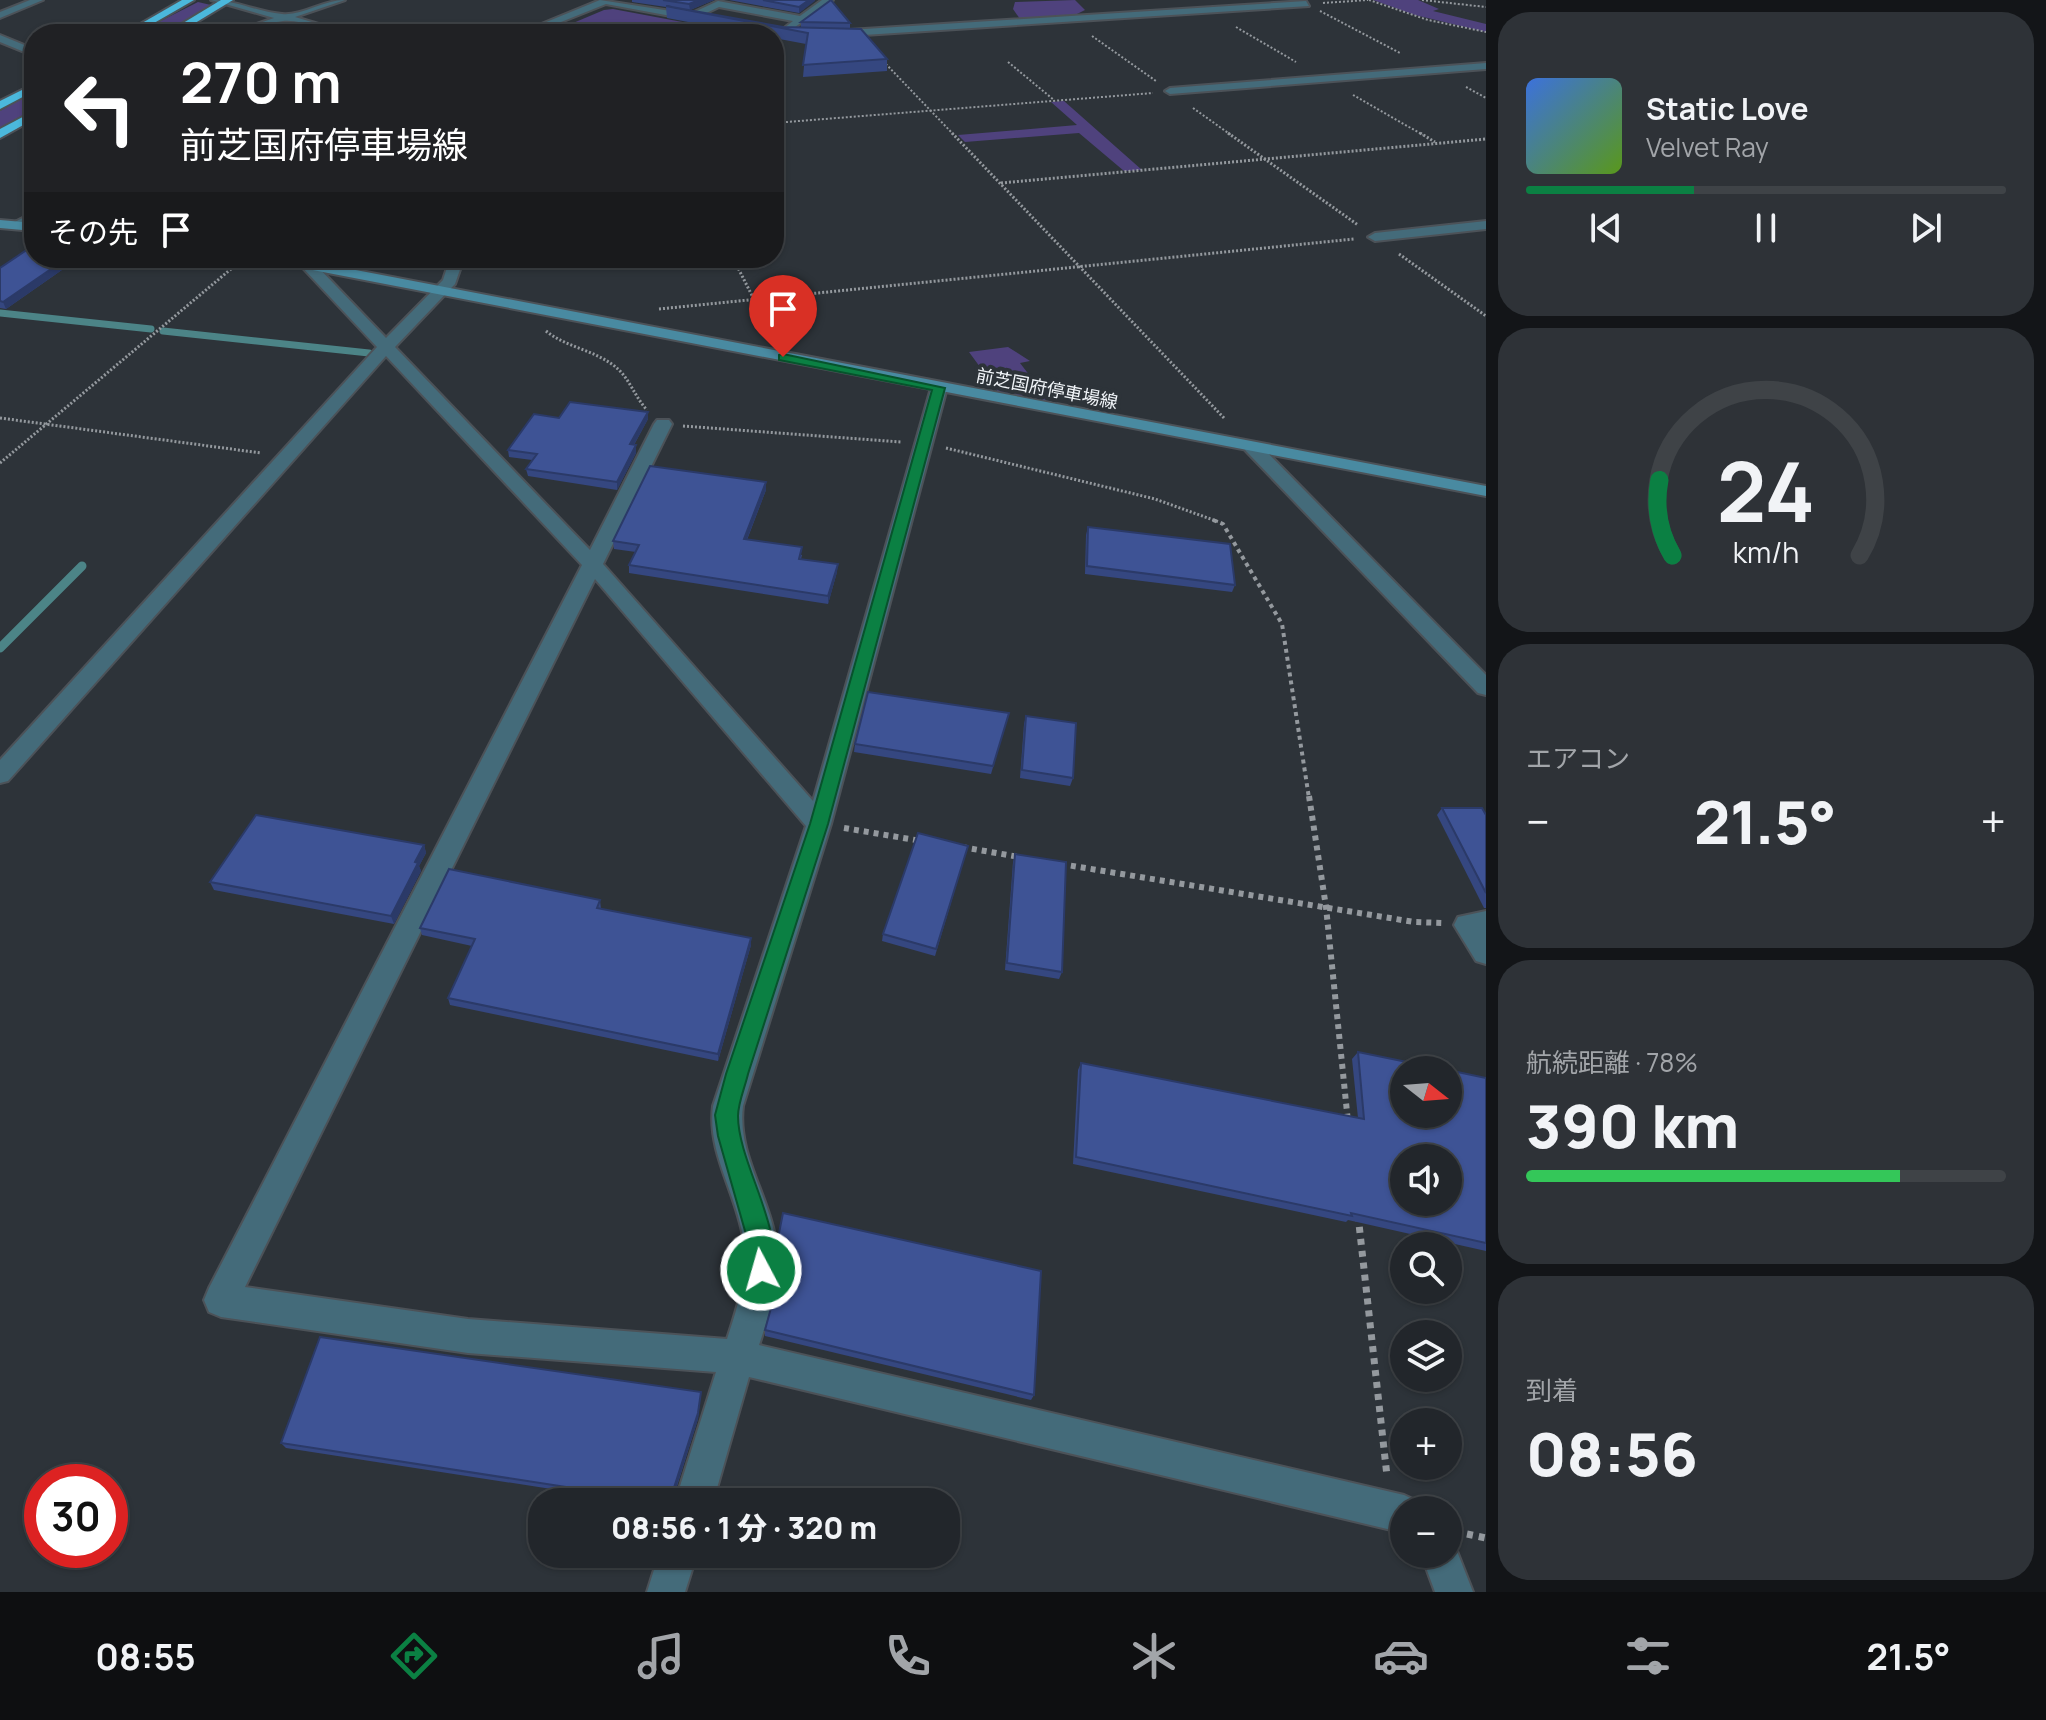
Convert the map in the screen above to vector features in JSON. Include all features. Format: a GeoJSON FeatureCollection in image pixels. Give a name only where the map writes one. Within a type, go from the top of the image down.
{"type":"FeatureCollection","features":[{"type":"Feature","properties":{"kind":"highway"},"geometry":{"type":"LineString","coordinates":[[146,24],[189,0]]}},
{"type":"Feature","properties":{"kind":"highway"},"geometry":{"type":"LineString","coordinates":[[186,24],[223,1]]}},
{"type":"Feature","properties":{"kind":"highway"},"geometry":{"type":"LineString","coordinates":[[2,104],[24,92]]}},
{"type":"Feature","properties":{"kind":"highway"},"geometry":{"type":"LineString","coordinates":[[0,134],[24,120]]}},
{"type":"Feature","properties":{"kind":"main road"},"geometry":{"type":"LineString","coordinates":[[0,224],[24,226]]}},
{"type":"Feature","properties":{"kind":"main road","name":"前芝国府停車場線"},"geometry":{"type":"LineString","coordinates":[[339,268],[939,388],[1486,491]]}},
{"type":"Feature","properties":{"kind":"street"},"geometry":{"type":"LineString","coordinates":[[0,15],[38,0]]}},
{"type":"Feature","properties":{"kind":"street"},"geometry":{"type":"LineString","coordinates":[[266,24],[340,0]]}},
{"type":"Feature","properties":{"kind":"street"},"geometry":{"type":"LineString","coordinates":[[547,24],[607,0],[705,20]]}},
{"type":"Feature","properties":{"kind":"street"},"geometry":{"type":"LineString","coordinates":[[784,32],[828,0]]}},
{"type":"Feature","properties":{"kind":"street"},"geometry":{"type":"LineString","coordinates":[[223,1],[308,24]]}},
{"type":"Feature","properties":{"kind":"street"},"geometry":{"type":"LineString","coordinates":[[690,17],[718,4],[800,19]]}},
{"type":"Feature","properties":{"kind":"street"},"geometry":{"type":"LineString","coordinates":[[828,34],[859,35],[1306,4]]}},
{"type":"Feature","properties":{"kind":"street"},"geometry":{"type":"LineString","coordinates":[[784,33],[798,33]]}},
{"type":"Feature","properties":{"kind":"street"},"geometry":{"type":"LineString","coordinates":[[0,38],[24,49]]}},
{"type":"Feature","properties":{"kind":"street"},"geometry":{"type":"LineString","coordinates":[[1170,91],[1486,66]]}},
{"type":"Feature","properties":{"kind":"street"},"geometry":{"type":"LineString","coordinates":[[1375,237],[1486,225]]}},
{"type":"Feature","properties":{"kind":"street"},"geometry":{"type":"LineString","coordinates":[[313,268],[593,565],[819,824]]}},
{"type":"Feature","properties":{"kind":"street"},"geometry":{"type":"LineString","coordinates":[[0,775],[386,347],[450,281],[454,268]]}},
{"type":"Feature","properties":{"kind":"street"},"geometry":{"type":"LineString","coordinates":[[698,1488],[753,1311],[761,1270],[759,1238],[727,1115],[737,1074],[819,824],[921,443],[939,388]]}},
{"type":"Feature","properties":{"kind":"street"},"geometry":{"type":"LineString","coordinates":[[663,424],[221,1300],[468,1336],[738,1357],[1390,1510]]}},
{"type":"Feature","properties":{"kind":"street"},"geometry":{"type":"LineString","coordinates":[[1252,447],[1486,688]]}},
{"type":"Feature","properties":{"kind":"street"},"geometry":{"type":"LineString","coordinates":[[1476,924],[1486,953]]}},
{"type":"Feature","properties":{"kind":"street"},"geometry":{"type":"LineString","coordinates":[[666,1592],[674,1568]]}},
{"type":"Feature","properties":{"kind":"street"},"geometry":{"type":"LineString","coordinates":[[1445,1568],[1454,1592]]}},
{"type":"Feature","properties":{"kind":"path"},"geometry":{"type":"LineString","coordinates":[[1306,4],[1368,0],[1428,20],[1486,32]]}},
{"type":"Feature","properties":{"kind":"path"},"geometry":{"type":"LineString","coordinates":[[1422,0],[1486,7]]}},
{"type":"Feature","properties":{"kind":"path"},"geometry":{"type":"LineString","coordinates":[[1306,4],[1434,71]]}},
{"type":"Feature","properties":{"kind":"path"},"geometry":{"type":"LineString","coordinates":[[1069,20],[1486,316]]}},
{"type":"Feature","properties":{"kind":"path"},"geometry":{"type":"LineString","coordinates":[[859,35],[1252,447]]}},
{"type":"Feature","properties":{"kind":"path"},"geometry":{"type":"LineString","coordinates":[[1008,62],[1054,101]]}},
{"type":"Feature","properties":{"kind":"path"},"geometry":{"type":"LineString","coordinates":[[784,122],[1170,91]]}},
{"type":"Feature","properties":{"kind":"path"},"geometry":{"type":"LineString","coordinates":[[1000,183],[1486,139]]}},
{"type":"Feature","properties":{"kind":"path"},"geometry":{"type":"LineString","coordinates":[[659,309],[1375,237]]}},
{"type":"Feature","properties":{"kind":"path"},"geometry":{"type":"LineString","coordinates":[[0,463],[232,268]]}},
{"type":"Feature","properties":{"kind":"path"},"geometry":{"type":"LineString","coordinates":[[738,268],[783,357]]}},
{"type":"Feature","properties":{"kind":"path"},"geometry":{"type":"LineString","coordinates":[[529,308],[559,343],[610,362],[629,377],[639,403],[663,424],[921,443],[979,454],[1155,499],[1223,524],[1282,624],[1326,907],[1348,1124]]}},
{"type":"Feature","properties":{"kind":"path"},"geometry":{"type":"LineString","coordinates":[[0,418],[288,457]]}},
{"type":"Feature","properties":{"kind":"path"},"geometry":{"type":"LineString","coordinates":[[819,824],[926,842]]}},
{"type":"Feature","properties":{"kind":"path"},"geometry":{"type":"LineString","coordinates":[[957,847],[1034,859]]}},
{"type":"Feature","properties":{"kind":"path"},"geometry":{"type":"LineString","coordinates":[[1049,862],[1414,922],[1476,924]]}},
{"type":"Feature","properties":{"kind":"path"},"geometry":{"type":"LineString","coordinates":[[1356,1201],[1382,1449],[1395,1496]]}},
{"type":"Feature","properties":{"kind":"shaded area"},"geometry":{"type":"Polygon","coordinates":[[[1075,0],[1085,10],[1067,19],[1020,19],[1013,9],[1015,2],[1075,0]]]}},
{"type":"Feature","properties":{"kind":"shaded area"},"geometry":{"type":"Polygon","coordinates":[[[1373,0],[1418,0],[1439,9],[1433,11],[1486,24],[1486,32],[1415,15],[1373,0]]]}},
{"type":"Feature","properties":{"kind":"shaded area"},"geometry":{"type":"Polygon","coordinates":[[[198,2],[211,5],[179,24],[155,24],[198,2]]]}},
{"type":"Feature","properties":{"kind":"shaded area"},"geometry":{"type":"Polygon","coordinates":[[[613,9],[693,24],[571,24],[613,9]]]}},
{"type":"Feature","properties":{"kind":"shaded area"},"geometry":{"type":"Polygon","coordinates":[[[24,97],[24,115],[0,128],[0,111],[24,97]]]}},
{"type":"Feature","properties":{"kind":"shaded area"},"geometry":{"type":"Polygon","coordinates":[[[1064,101],[1142,170],[1124,171],[1079,133],[965,142],[958,135],[1077,125],[1051,102],[1064,101]]]}},
{"type":"Feature","properties":{"kind":"shaded area"},"geometry":{"type":"Polygon","coordinates":[[[1008,347],[1030,361],[1020,363],[1050,402],[999,393],[969,352],[1008,347]]]}},
{"type":"Feature","properties":{"kind":"building"},"geometry":{"type":"Polygon","coordinates":[[[663,0],[699,0],[689,4],[663,0]]]}},
{"type":"Feature","properties":{"kind":"building"},"geometry":{"type":"Polygon","coordinates":[[[763,0],[809,0],[799,7],[763,0]]]}},
{"type":"Feature","properties":{"kind":"building"},"geometry":{"type":"Polygon","coordinates":[[[831,0],[850,23],[801,22],[831,0]]]}},
{"type":"Feature","properties":{"kind":"building"},"geometry":{"type":"Polygon","coordinates":[[[666,6],[766,24],[761,24],[666,6]]]}},
{"type":"Feature","properties":{"kind":"building"},"geometry":{"type":"Polygon","coordinates":[[[784,27],[861,29],[887,59],[803,65],[808,33],[784,27]]]}},
{"type":"Feature","properties":{"kind":"building"},"geometry":{"type":"Polygon","coordinates":[[[24,252],[24,268],[52,268],[3,302],[0,301],[0,268],[24,252]]]}},
{"type":"Feature","properties":{"kind":"building"},"geometry":{"type":"Polygon","coordinates":[[[570,402],[648,412],[630,444],[636,445],[617,482],[526,469],[537,454],[508,450],[534,414],[559,418],[570,402]]]}},
{"type":"Feature","properties":{"kind":"building"},"geometry":{"type":"Polygon","coordinates":[[[650,466],[766,482],[744,539],[802,547],[799,559],[838,564],[828,596],[629,565],[639,545],[613,541],[650,466]]]}},
{"type":"Feature","properties":{"kind":"building"},"geometry":{"type":"Polygon","coordinates":[[[1088,527],[1230,544],[1235,585],[1087,566],[1088,527]]]}},
{"type":"Feature","properties":{"kind":"building"},"geometry":{"type":"Polygon","coordinates":[[[868,692],[1009,713],[993,766],[855,744],[868,692]]]}},
{"type":"Feature","properties":{"kind":"building"},"geometry":{"type":"Polygon","coordinates":[[[1026,716],[1076,723],[1073,778],[1022,770],[1026,716]]]}},
{"type":"Feature","properties":{"kind":"building"},"geometry":{"type":"Polygon","coordinates":[[[1442,808],[1482,808],[1486,815],[1486,893],[1442,808]]]}},
{"type":"Feature","properties":{"kind":"building"},"geometry":{"type":"Polygon","coordinates":[[[256,815],[424,845],[391,916],[210,882],[256,815]]]}},
{"type":"Feature","properties":{"kind":"building"},"geometry":{"type":"Polygon","coordinates":[[[918,833],[968,846],[936,949],[883,934],[918,833]]]}},
{"type":"Feature","properties":{"kind":"building"},"geometry":{"type":"Polygon","coordinates":[[[1015,854],[1066,862],[1062,972],[1007,963],[1015,854]]]}},
{"type":"Feature","properties":{"kind":"building"},"geometry":{"type":"Polygon","coordinates":[[[449,869],[600,900],[597,908],[751,938],[718,1054],[448,998],[475,939],[420,928],[449,869]]]}},
{"type":"Feature","properties":{"kind":"building"},"geometry":{"type":"Polygon","coordinates":[[[1358,1052],[1390,1059],[1390,1128],[1462,1128],[1462,1073],[1486,1078],[1486,1243],[1462,1238],[1462,1232],[1436,1232],[1351,1213],[1352,1216],[1076,1157],[1081,1063],[1364,1119],[1358,1052]]]}},
{"type":"Feature","properties":{"kind":"building"},"geometry":{"type":"Polygon","coordinates":[[[783,1213],[1041,1271],[1034,1395],[765,1330],[777,1286],[783,1213]]]}},
{"type":"Feature","properties":{"kind":"building"},"geometry":{"type":"Polygon","coordinates":[[[320,1337],[701,1392],[698,1413],[674,1488],[572,1488],[281,1443],[320,1337]]]}},
{"type":"Feature","properties":{"kind":"waterway"},"geometry":{"type":"LineString","coordinates":[[0,313],[151,329]]}},
{"type":"Feature","properties":{"kind":"waterway"},"geometry":{"type":"LineString","coordinates":[[163,331],[369,353]]}},
{"type":"Feature","properties":{"kind":"waterway"},"geometry":{"type":"LineString","coordinates":[[0,648],[82,566]]}},
{"type":"Feature","properties":{"kind":"route"},"geometry":{"type":"LineString","coordinates":[[761,1270],[759,1238],[727,1115],[737,1074],[819,824],[921,443],[939,388],[783,357]]}}]}
